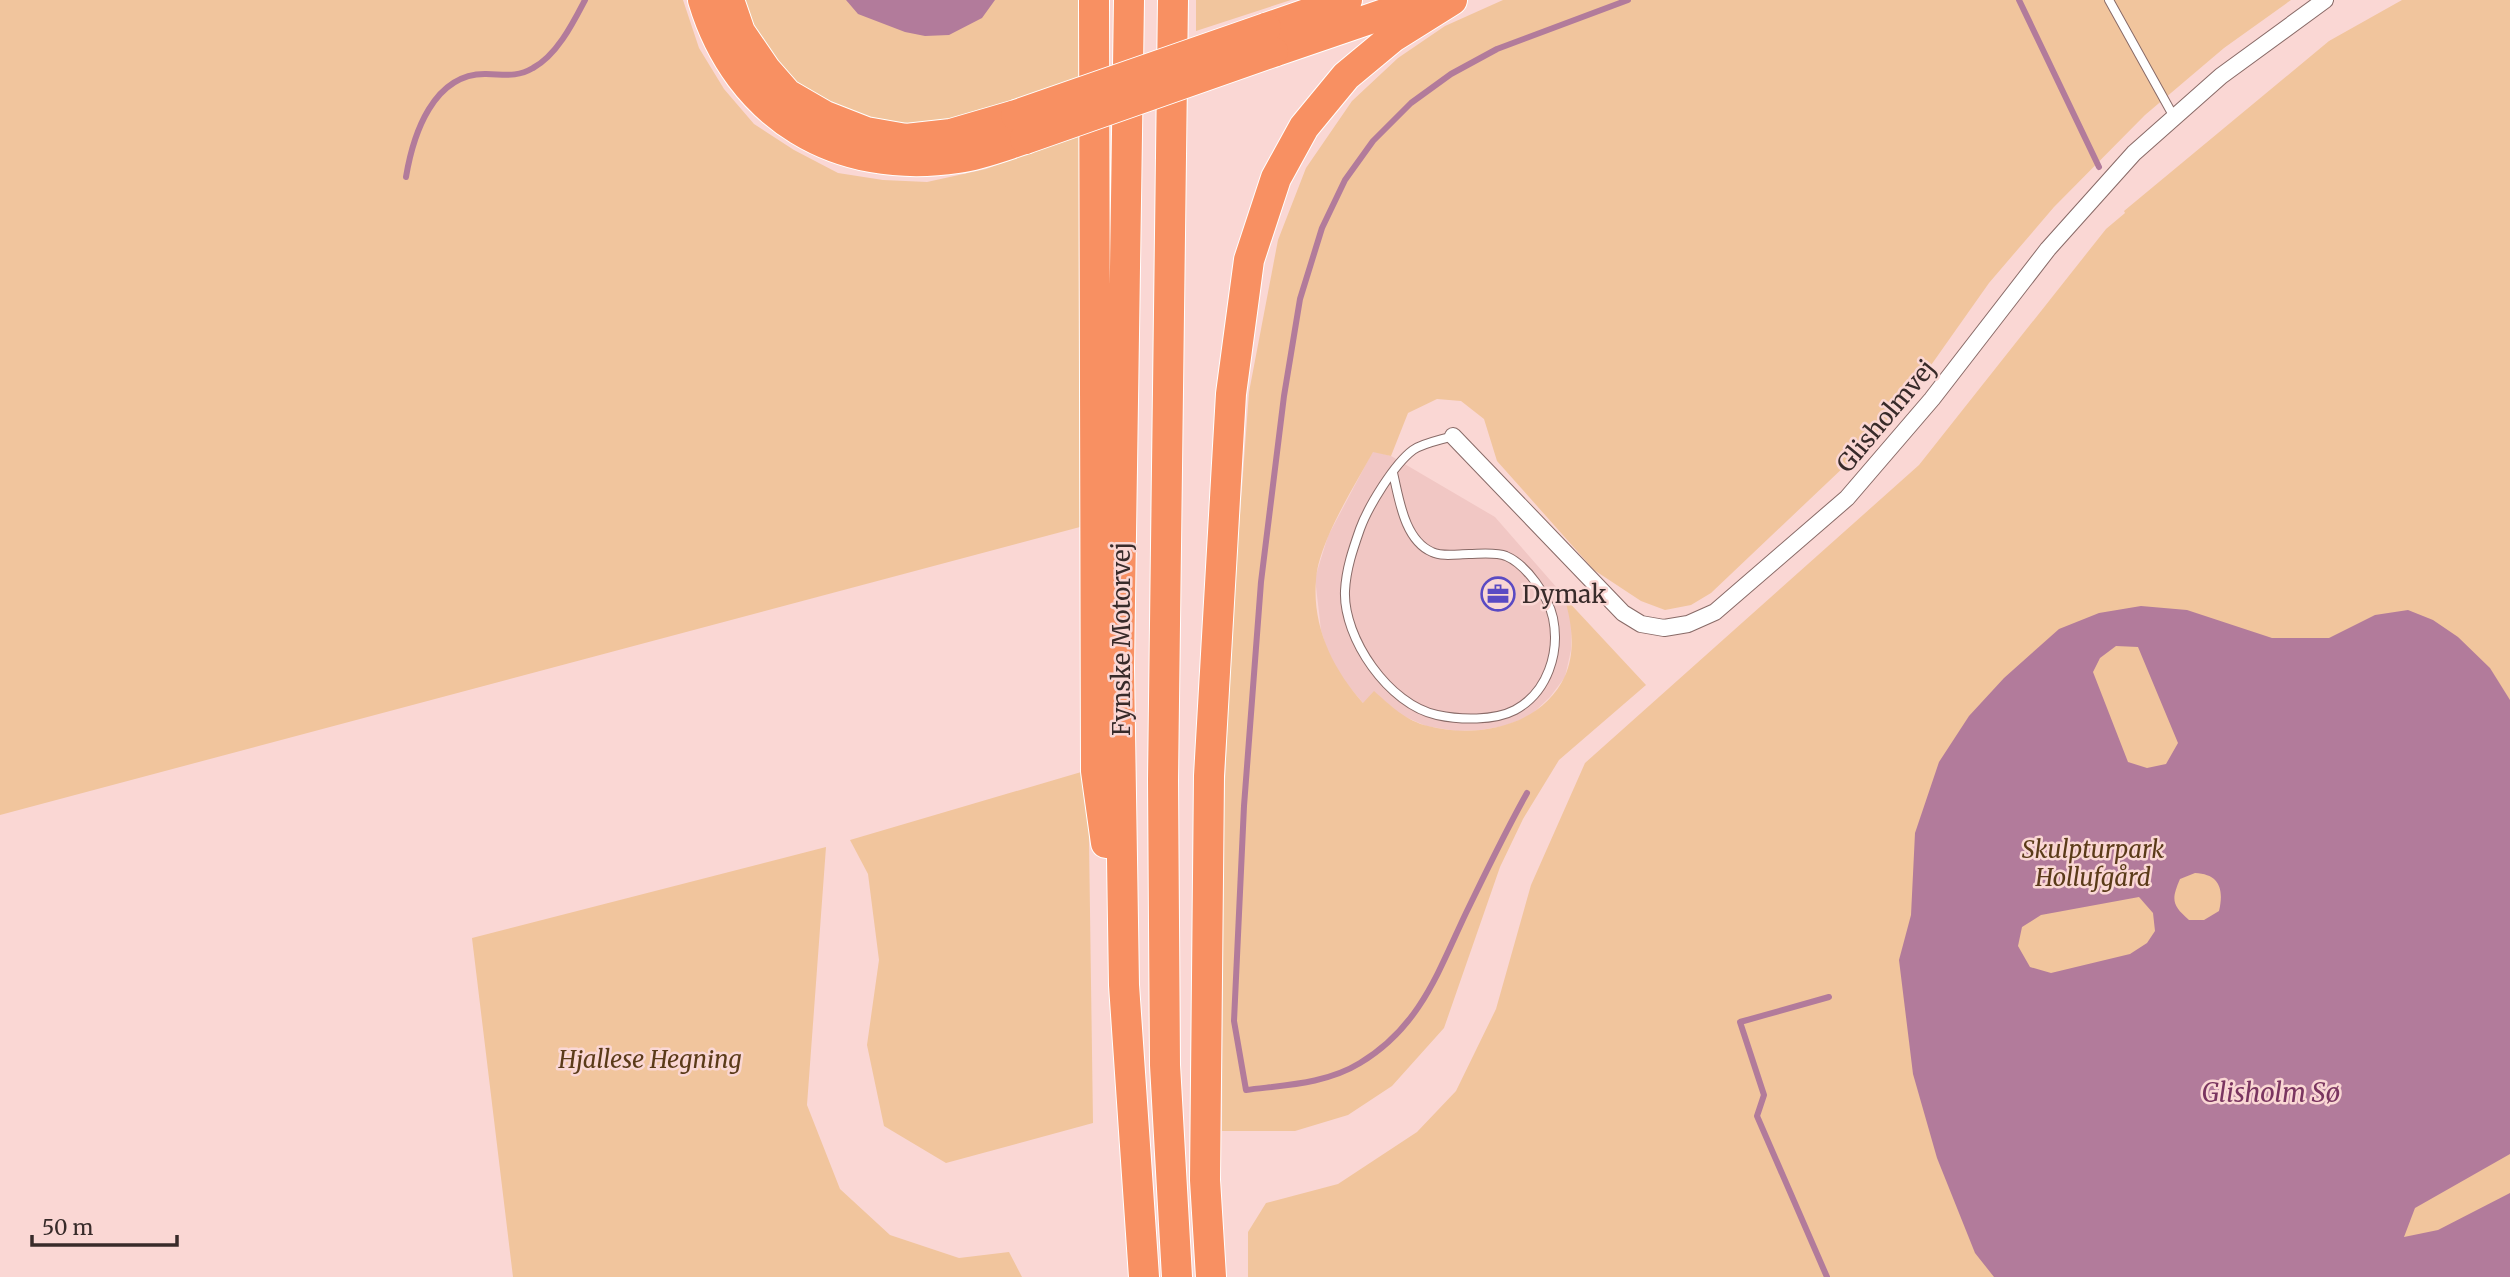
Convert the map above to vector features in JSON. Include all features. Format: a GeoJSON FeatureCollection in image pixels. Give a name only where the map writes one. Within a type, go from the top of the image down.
{"type":"FeatureCollection","features":[{"type":"Feature","properties":{"kind":"highway"},"geometry":{"type":"LineString","coordinates":[[703,0],[712,30],[739,76],[773,113],[816,140],[859,156],[907,162],[959,158],[1020,127],[1269,40],[1425,0]]}},
{"type":"Feature","properties":{"kind":"highway"},"geometry":{"type":"LineString","coordinates":[[729,0],[740,32],[766,70],[787,94],[825,116],[866,132],[906,139],[1020,127]]}},
{"type":"Feature","properties":{"kind":"highway"},"geometry":{"type":"LineString","coordinates":[[1094,0],[1097,771],[1124,985]]}},
{"type":"Feature","properties":{"kind":"highway","name":"Fynske Motorvej"},"geometry":{"type":"LineString","coordinates":[[1129,0],[1119,668],[1124,985],[1144,1277]]}},
{"type":"Feature","properties":{"kind":"highway","name":"Fynske Motorvej"},"geometry":{"type":"LineString","coordinates":[[1173,0],[1163,780],[1165,1065],[1177,1277]]}},
{"type":"Feature","properties":{"kind":"highway"},"geometry":{"type":"LineString","coordinates":[[1269,40],[1347,0]]}},
{"type":"Feature","properties":{"kind":"highway"},"geometry":{"type":"LineString","coordinates":[[1210,1277],[1205,1180],[1209,776],[1231,394],[1249,260],[1276,178],[1304,127],[1346,76],[1393,37],[1452,0]]}},
{"type":"Feature","properties":{"kind":"street","name":"Glisholmvej"},"geometry":{"type":"LineString","coordinates":[[1453,436],[1623,613],[1641,624],[1664,628],[1688,624],[1715,612],[1847,498],[1932,399],[2048,249],[2134,153],[2221,76],[2325,0]]}},
{"type":"Feature","properties":{"kind":"lane"},"geometry":{"type":"LineString","coordinates":[[2109,0],[2174,117]]}},
{"type":"Feature","properties":{"kind":"lane"},"geometry":{"type":"LineString","coordinates":[[1393,473],[1403,513],[1411,531],[1432,553],[1505,556],[1531,576],[1544,595],[1553,617],[1556,645],[1548,676],[1531,698],[1514,710],[1484,718],[1435,715],[1398,696],[1372,667],[1353,632],[1345,593],[1349,559],[1366,512],[1393,473],[1413,450],[1453,436]]}},
{"type":"Feature","properties":{"kind":"shaded area"},"geometry":{"type":"Polygon","coordinates":[[[1373,451],[1391,456],[1495,517],[1564,596],[1572,621],[1571,650],[1565,677],[1550,697],[1530,716],[1504,726],[1481,730],[1456,731],[1426,726],[1401,715],[1374,692],[1364,704],[1344,681],[1328,653],[1321,630],[1315,578],[1328,536],[1373,451]]]}},
{"type":"Feature","properties":{"kind":"green space"},"geometry":{"type":"Polygon","coordinates":[[[0,0],[683,0],[699,48],[724,89],[754,124],[794,150],[838,173],[883,180],[927,182],[986,169],[1079,135],[1080,527],[0,815],[0,0]]]}},
{"type":"Feature","properties":{"kind":"green space"},"geometry":{"type":"Polygon","coordinates":[[[740,0],[1079,0],[1079,81],[959,122],[896,128],[802,92],[757,39],[740,0]]]}},
{"type":"Feature","properties":{"kind":"green space"},"geometry":{"type":"Polygon","coordinates":[[[1196,0],[1291,0],[1196,31],[1196,0]]]}},
{"type":"Feature","properties":{"kind":"green space"},"geometry":{"type":"Polygon","coordinates":[[[1503,0],[2291,0],[2224,48],[2145,115],[2054,207],[1989,283],[1929,368],[1866,446],[1711,593],[1691,605],[1665,610],[1641,601],[1594,570],[1497,461],[1484,419],[1461,401],[1437,399],[1408,413],[1391,456],[1373,452],[1338,514],[1318,565],[1316,597],[1321,631],[1342,676],[1363,703],[1374,691],[1413,720],[1447,730],[1487,729],[1524,717],[1541,707],[1555,693],[1565,676],[1571,657],[1572,636],[1564,597],[1646,685],[1559,760],[1523,819],[1500,867],[1444,1028],[1392,1086],[1348,1115],[1295,1131],[1222,1131],[1223,827],[1232,624],[1249,392],[1278,240],[1306,168],[1352,101],[1398,58],[1445,26],[1503,0]]]}},
{"type":"Feature","properties":{"kind":"green space","name":"Skulpturpark Hollufgård"},"geometry":{"type":"Polygon","coordinates":[[[2402,0],[2510,0],[2510,1277],[1248,1277],[1248,1232],[1266,1203],[1338,1184],[1417,1132],[1456,1091],[1496,1009],[1531,885],[1585,763],[1919,465],[2106,229],[2125,213],[2124,211],[2329,41],[2402,0]]]}},
{"type":"Feature","properties":{"kind":"green space"},"geometry":{"type":"Polygon","coordinates":[[[1088,770],[1093,1123],[946,1163],[884,1126],[867,1045],[879,960],[868,874],[850,840],[1088,770]]]}},
{"type":"Feature","properties":{"kind":"green space","name":"Hjallese Hegning"},"geometry":{"type":"Polygon","coordinates":[[[826,847],[807,1105],[840,1189],[890,1235],[959,1258],[1009,1252],[1022,1277],[513,1277],[472,938],[826,847]]]}},
{"type":"Feature","properties":{"kind":"water"},"geometry":{"type":"Polygon","coordinates":[[[846,0],[995,0],[982,18],[949,35],[925,36],[905,32],[858,14],[846,0]]]}},
{"type":"Feature","properties":{"kind":"water","name":"Glisholm Sø"},"geometry":{"type":"Polygon","coordinates":[[[2141,606],[2187,610],[2272,638],[2329,638],[2375,615],[2408,610],[2433,620],[2458,637],[2490,668],[2510,700],[2510,1154],[2415,1208],[2404,1237],[2438,1230],[2510,1193],[2510,1277],[1994,1277],[1975,1253],[1937,1158],[1913,1074],[1899,960],[1911,915],[1915,833],[1939,762],[1969,716],[2004,678],[2059,629],[2099,613],[2141,606]],[[2116,646],[2100,658],[2093,672],[2128,762],[2147,768],[2166,764],[2178,743],[2138,647],[2116,646]],[[2195,873],[2180,879],[2175,892],[2175,902],[2189,920],[2204,920],[2219,911],[2221,896],[2215,880],[2210,876],[2195,873]],[[2139,897],[2041,915],[2022,927],[2018,946],[2030,967],[2051,973],[2130,954],[2147,943],[2155,931],[2153,913],[2139,897]]]}},
{"type":"Feature","properties":{"kind":"waterway"},"geometry":{"type":"LineString","coordinates":[[406,177],[420,126],[439,95],[468,76],[515,74],[533,68],[557,47],[585,0]]}},
{"type":"Feature","properties":{"kind":"waterway"},"geometry":{"type":"LineString","coordinates":[[1527,793],[1488,867],[1436,977],[1413,1015],[1398,1033],[1381,1049],[1347,1070],[1304,1083],[1246,1090],[1234,1021],[1244,806],[1261,582],[1284,396],[1300,299],[1322,228],[1345,180],[1373,141],[1411,103],[1451,74],[1497,49],[1628,0]]}},
{"type":"Feature","properties":{"kind":"waterway"},"geometry":{"type":"LineString","coordinates":[[2019,0],[2099,167]]}},
{"type":"Feature","properties":{"kind":"waterway"},"geometry":{"type":"LineString","coordinates":[[1827,1277],[1757,1116],[1764,1095],[1740,1022],[1829,997]]}},
{"type":"Feature","properties":{"kind":"place","name":"Dymak"},"geometry":{"type":"Point","coordinates":[1498,594]}}]}
